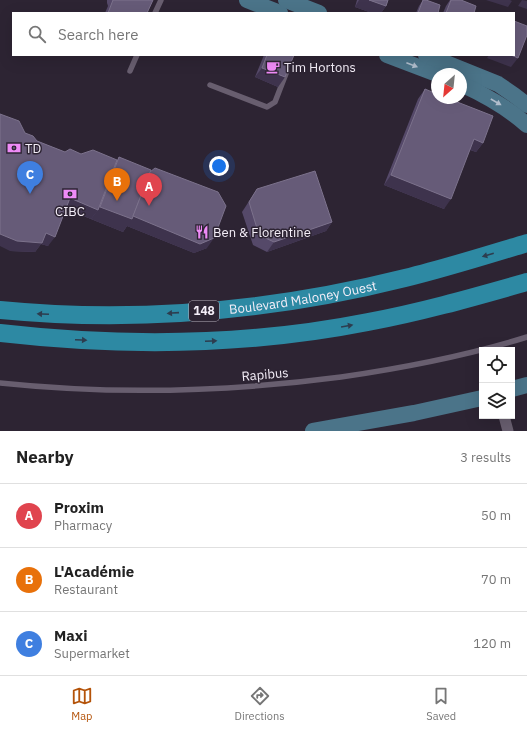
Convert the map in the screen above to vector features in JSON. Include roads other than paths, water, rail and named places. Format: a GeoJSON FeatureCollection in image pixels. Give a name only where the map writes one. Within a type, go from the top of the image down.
{"type":"FeatureCollection","features":[{"type":"Feature","properties":{"kind":"main road","name":"Boulevard Maloney Ouest"},"geometry":{"type":"LineString","coordinates":[[0,310],[58,315],[117,316],[186,313],[263,305],[313,298],[405,278],[526,243]]}},
{"type":"Feature","properties":{"kind":"main road"},"geometry":{"type":"LineString","coordinates":[[0,333],[80,340],[133,342],[204,341],[264,337],[340,327],[395,317],[527,282]]}},
{"type":"Feature","properties":{"kind":"street"},"geometry":{"type":"LineString","coordinates":[[247,0],[277,12]]}},
{"type":"Feature","properties":{"kind":"street"},"geometry":{"type":"LineString","coordinates":[[286,0],[316,12]]}},
{"type":"Feature","properties":{"kind":"street"},"geometry":{"type":"LineString","coordinates":[[390,56],[431,72]]}},
{"type":"Feature","properties":{"kind":"street"},"geometry":{"type":"LineString","coordinates":[[428,56],[527,96]]}},
{"type":"Feature","properties":{"kind":"street"},"geometry":{"type":"LineString","coordinates":[[498,84],[527,105]]}},
{"type":"Feature","properties":{"kind":"street"},"geometry":{"type":"LineString","coordinates":[[467,87],[504,106],[527,125]]}},
{"type":"Feature","properties":{"kind":"street"},"geometry":{"type":"LineString","coordinates":[[515,389],[527,385]]}},
{"type":"Feature","properties":{"kind":"street"},"geometry":{"type":"LineString","coordinates":[[313,431],[420,412],[479,399]]}},
{"type":"Feature","properties":{"kind":"street"},"geometry":{"type":"LineString","coordinates":[[505,419],[508,431]]}},
{"type":"Feature","properties":{"kind":"lane"},"geometry":{"type":"LineString","coordinates":[[155,12],[161,0]]}},
{"type":"Feature","properties":{"kind":"lane"},"geometry":{"type":"LineString","coordinates":[[130,71],[137,56]]}},
{"type":"Feature","properties":{"kind":"lane"},"geometry":{"type":"LineString","coordinates":[[210,86],[268,107],[275,102],[288,69]]}},
{"type":"Feature","properties":{"kind":"lane","name":"Rapibus"},"geometry":{"type":"LineString","coordinates":[[0,383],[63,389],[136,391],[266,386],[314,381],[394,369],[453,357],[527,338]]}},
{"type":"Feature","properties":{"kind":"place","name":"Tim Hortons"},"geometry":{"type":"Point","coordinates":[273,67]}},
{"type":"Feature","properties":{"kind":"place","name":"TD"},"geometry":{"type":"Point","coordinates":[14,148]}},
{"type":"Feature","properties":{"kind":"place","name":"Maxi"},"geometry":{"type":"Point","coordinates":[30,194]}},
{"type":"Feature","properties":{"kind":"place","name":"CIBC"},"geometry":{"type":"Point","coordinates":[70,194]}},
{"type":"Feature","properties":{"kind":"place","name":"L'Académie"},"geometry":{"type":"Point","coordinates":[117,201]}},
{"type":"Feature","properties":{"kind":"place","name":"Proxim"},"geometry":{"type":"Point","coordinates":[149,206]}},
{"type":"Feature","properties":{"kind":"place","name":"Ben & Florentine"},"geometry":{"type":"Point","coordinates":[202,232]}}]}
